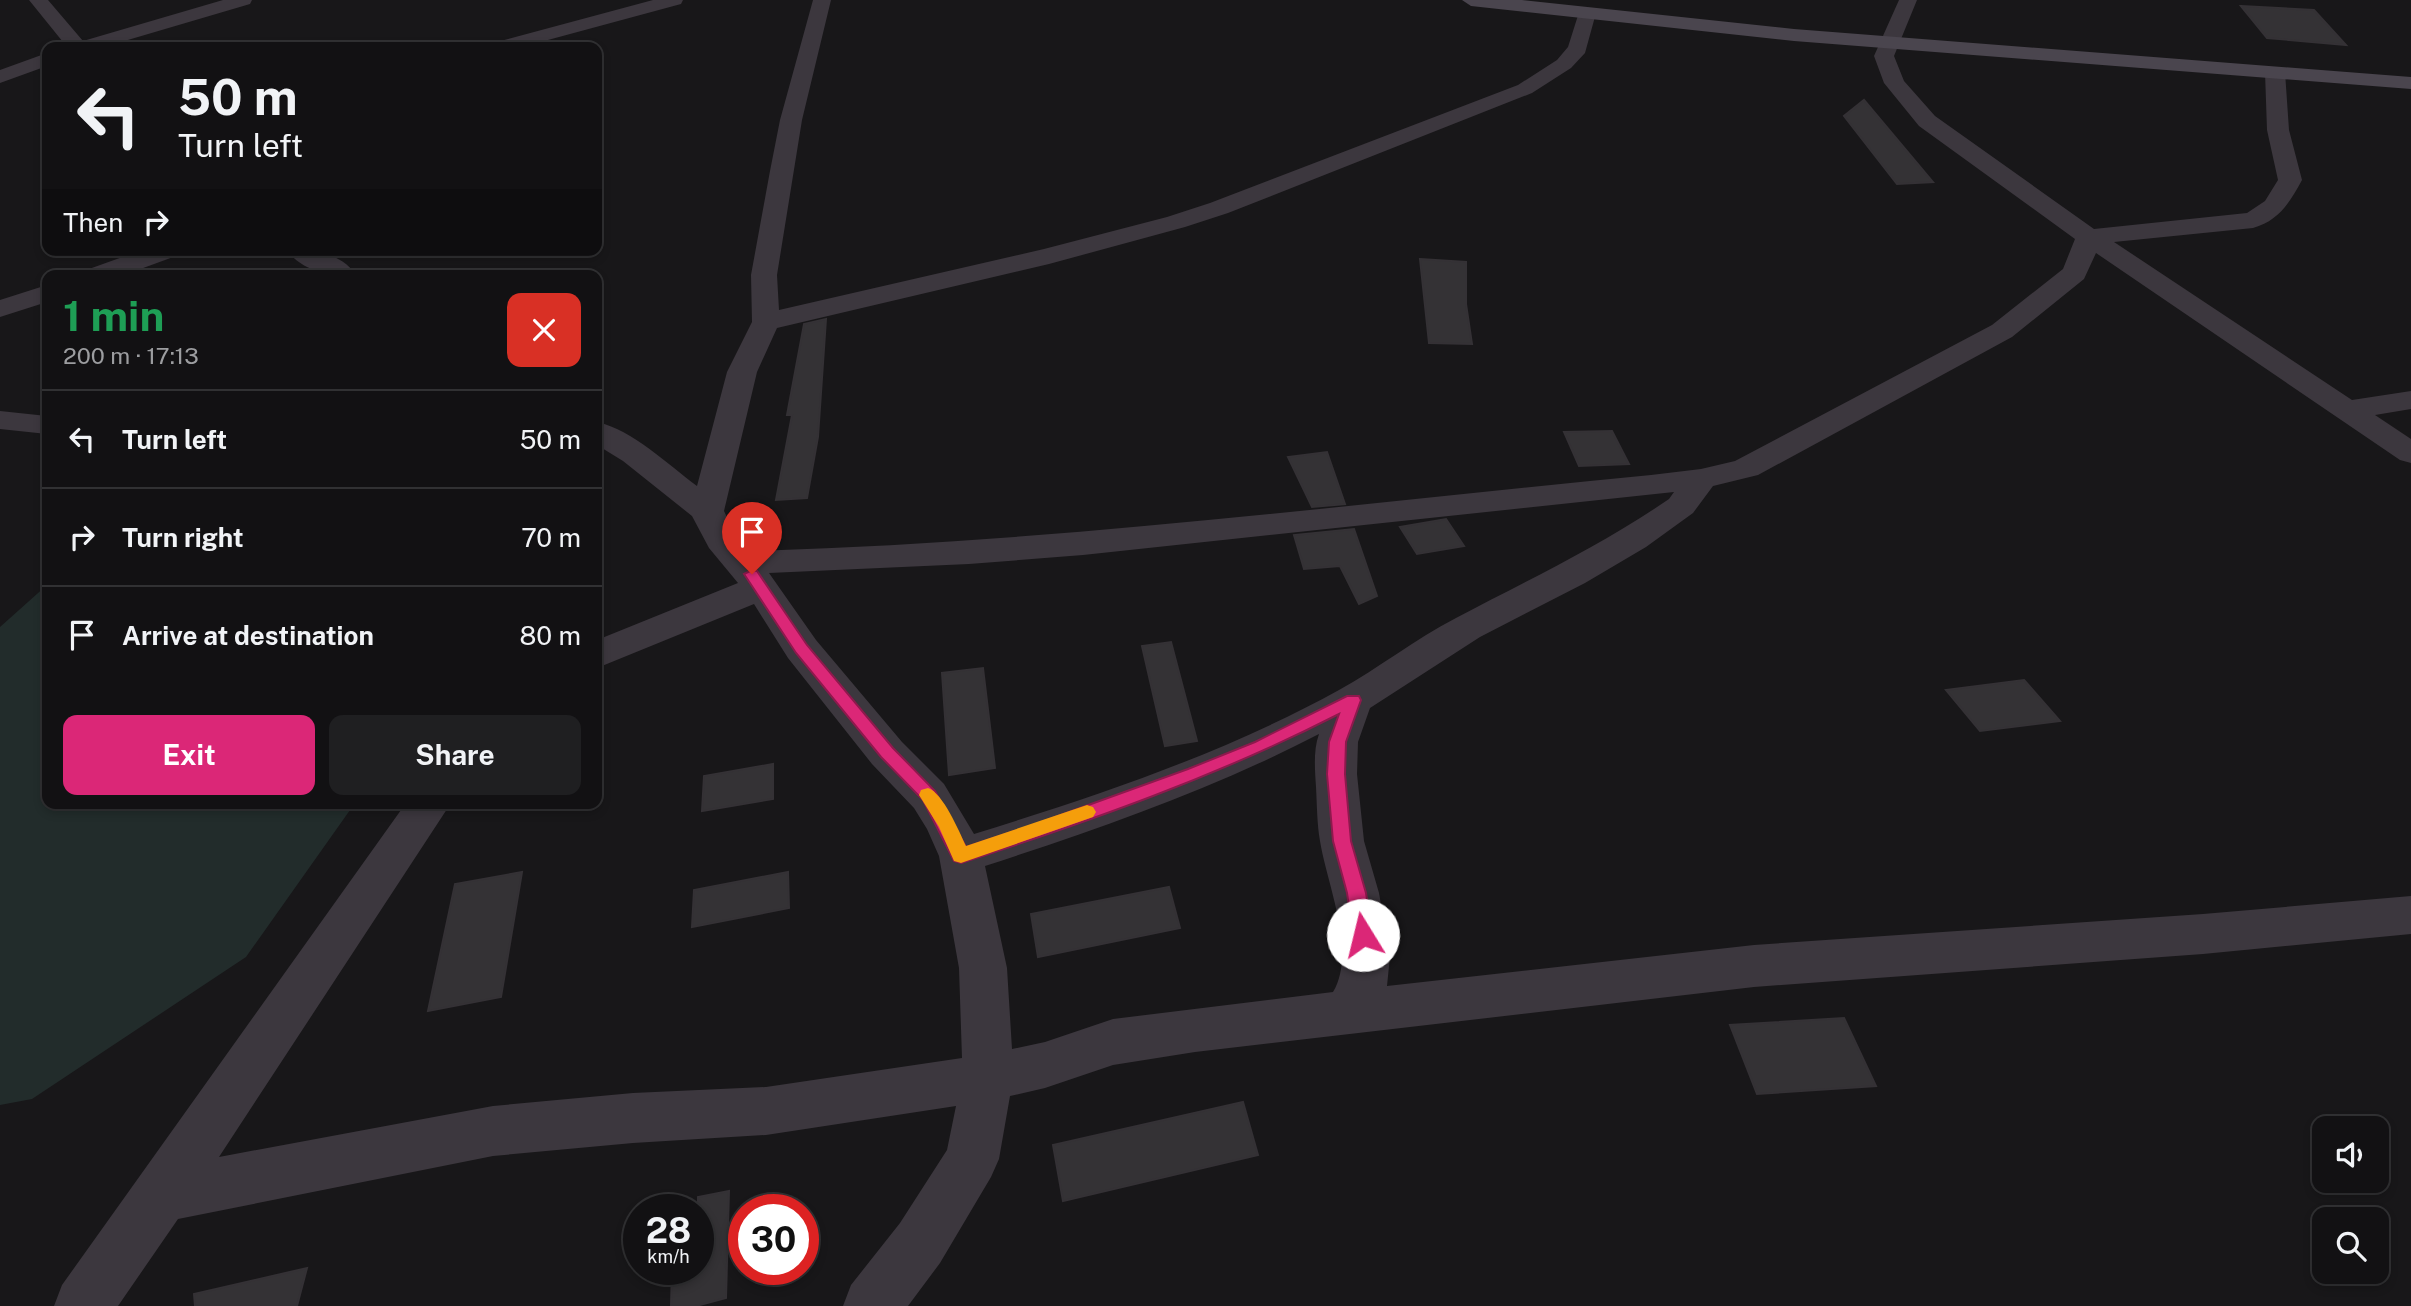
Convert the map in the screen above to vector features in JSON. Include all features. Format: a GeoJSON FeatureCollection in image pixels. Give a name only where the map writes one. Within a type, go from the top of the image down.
{"type":"FeatureCollection","features":[{"type":"Feature","properties":{"kind":"street"},"geometry":{"type":"LineString","coordinates":[[38,0],[73,42]]}},
{"type":"Feature","properties":{"kind":"street"},"geometry":{"type":"LineString","coordinates":[[101,42],[243,0]]}},
{"type":"Feature","properties":{"kind":"street"},"geometry":{"type":"LineString","coordinates":[[519,42],[674,0]]}},
{"type":"Feature","properties":{"kind":"street"},"geometry":{"type":"LineString","coordinates":[[707,511],[742,372],[766,322],[764,275],[787,145],[822,0]]}},
{"type":"Feature","properties":{"kind":"street"},"geometry":{"type":"LineString","coordinates":[[1471,0],[1889,43],[2411,83]]}},
{"type":"Feature","properties":{"kind":"street"},"geometry":{"type":"LineString","coordinates":[[1908,0],[1884,56],[1888,72],[1912,107],[1938,129],[2089,237],[2411,453]]}},
{"type":"Feature","properties":{"kind":"street"},"geometry":{"type":"LineString","coordinates":[[766,322],[1061,253],[1219,208],[1525,89],[1564,64],[1578,49],[1587,13]]}},
{"type":"Feature","properties":{"kind":"street"},"geometry":{"type":"LineString","coordinates":[[0,68],[42,61]]}},
{"type":"Feature","properties":{"kind":"street"},"geometry":{"type":"LineString","coordinates":[[0,77],[42,61]]}},
{"type":"Feature","properties":{"kind":"street"},"geometry":{"type":"LineString","coordinates":[[2089,237],[2240,223],[2261,217],[2275,206],[2290,180],[2278,130],[2275,72]]}},
{"type":"Feature","properties":{"kind":"street"},"geometry":{"type":"LineString","coordinates":[[602,652],[752,574],[855,561],[1115,541],[1701,479],[1746,468],[2002,331],[2075,273],[2089,237]]}},
{"type":"Feature","properties":{"kind":"street"},"geometry":{"type":"LineString","coordinates":[[111,270],[150,256]]}},
{"type":"Feature","properties":{"kind":"street"},"geometry":{"type":"LineString","coordinates":[[310,256],[334,270]]}},
{"type":"Feature","properties":{"kind":"street"},"geometry":{"type":"LineString","coordinates":[[0,309],[42,295]]}},
{"type":"Feature","properties":{"kind":"street"},"geometry":{"type":"LineString","coordinates":[[2345,410],[2411,400]]}},
{"type":"Feature","properties":{"kind":"street"},"geometry":{"type":"LineString","coordinates":[[0,420],[42,424]]}},
{"type":"Feature","properties":{"kind":"street"},"geometry":{"type":"LineString","coordinates":[[602,434],[634,454],[707,511],[720,540],[752,574],[802,649],[887,753],[929,796],[947,824],[961,856],[983,968],[988,1078],[972,1158],[913,1252],[873,1306]]}},
{"type":"Feature","properties":{"kind":"street"},"geometry":{"type":"LineString","coordinates":[[961,856],[1039,831],[1195,773],[1261,746],[1353,700],[1467,628],[1572,575],[1634,539],[1681,506],[1701,479]]}},
{"type":"Feature","properties":{"kind":"street"},"geometry":{"type":"LineString","coordinates":[[1347,1014],[1365,982],[1367,956],[1356,893],[1342,841],[1336,774],[1337,742],[1353,700]]}},
{"type":"Feature","properties":{"kind":"street"},"geometry":{"type":"LineString","coordinates":[[83,1306],[162,1195],[425,809]]}},
{"type":"Feature","properties":{"kind":"street"},"geometry":{"type":"LineString","coordinates":[[162,1195],[493,1131],[633,1118],[766,1111],[988,1078],[1045,1065],[1114,1042],[1754,966],[2203,934],[2411,915]]}},
{"type":"Feature","properties":{"kind":"shaded area"},"geometry":{"type":"Polygon","coordinates":[[[42,589],[42,809],[351,809],[246,957],[32,1099],[0,1105],[0,627],[42,589]]]}},
{"type":"Feature","properties":{"kind":"building"},"geometry":{"type":"Polygon","coordinates":[[[2241,6],[2314,10],[2346,45],[2267,38],[2241,6]]]}},
{"type":"Feature","properties":{"kind":"building"},"geometry":{"type":"Polygon","coordinates":[[[1864,100],[1933,182],[1897,184],[1844,116],[1864,100]]]}},
{"type":"Feature","properties":{"kind":"building"},"geometry":{"type":"Polygon","coordinates":[[[1420,259],[1466,262],[1466,304],[1472,344],[1429,343],[1420,259]]]}},
{"type":"Feature","properties":{"kind":"building"},"geometry":{"type":"Polygon","coordinates":[[[826,319],[818,437],[807,498],[776,500],[792,415],[787,415],[804,324],[826,319]]]}},
{"type":"Feature","properties":{"kind":"building"},"geometry":{"type":"Polygon","coordinates":[[[1612,431],[1629,464],[1579,466],[1564,432],[1612,431]]]}},
{"type":"Feature","properties":{"kind":"building"},"geometry":{"type":"Polygon","coordinates":[[[1327,452],[1345,504],[1312,507],[1288,457],[1327,452]]]}},
{"type":"Feature","properties":{"kind":"building"},"geometry":{"type":"Polygon","coordinates":[[[1446,519],[1464,546],[1417,554],[1400,527],[1446,519]]]}},
{"type":"Feature","properties":{"kind":"building"},"geometry":{"type":"Polygon","coordinates":[[[1354,529],[1377,596],[1359,604],[1340,566],[1304,569],[1294,535],[1354,529]]]}},
{"type":"Feature","properties":{"kind":"building"},"geometry":{"type":"Polygon","coordinates":[[[1171,642],[1197,741],[1165,746],[1142,646],[1171,642]]]}},
{"type":"Feature","properties":{"kind":"building"},"geometry":{"type":"Polygon","coordinates":[[[983,668],[995,768],[949,775],[942,673],[983,668]]]}},
{"type":"Feature","properties":{"kind":"building"},"geometry":{"type":"Polygon","coordinates":[[[2024,680],[2060,721],[1980,731],[1946,690],[2024,680]]]}},
{"type":"Feature","properties":{"kind":"building"},"geometry":{"type":"Polygon","coordinates":[[[773,764],[773,799],[702,811],[704,776],[773,764]]]}},
{"type":"Feature","properties":{"kind":"building"},"geometry":{"type":"Polygon","coordinates":[[[522,872],[501,997],[428,1011],[455,884],[522,872]]]}},
{"type":"Feature","properties":{"kind":"building"},"geometry":{"type":"Polygon","coordinates":[[[788,872],[789,908],[692,927],[694,890],[788,872]]]}},
{"type":"Feature","properties":{"kind":"building"},"geometry":{"type":"Polygon","coordinates":[[[1169,887],[1180,928],[1038,957],[1031,914],[1169,887]]]}},
{"type":"Feature","properties":{"kind":"building"},"geometry":{"type":"Polygon","coordinates":[[[1844,1018],[1876,1086],[1757,1094],[1730,1025],[1844,1018]]]}},
{"type":"Feature","properties":{"kind":"building"},"geometry":{"type":"Polygon","coordinates":[[[1243,1102],[1258,1155],[1063,1201],[1053,1145],[1243,1102]]]}},
{"type":"Feature","properties":{"kind":"building"},"geometry":{"type":"Polygon","coordinates":[[[729,1191],[726,1298],[696,1306],[671,1306],[672,1285],[714,1285],[714,1194],[729,1191]]]}},
{"type":"Feature","properties":{"kind":"building"},"geometry":{"type":"Polygon","coordinates":[[[307,1268],[297,1306],[195,1306],[194,1294],[307,1268]]]}},
{"type":"Feature","properties":{"kind":"slow traffic"},"geometry":{"type":"LineString","coordinates":[[928,795],[947,824],[961,856],[1039,831],[1087,812]]}},
{"type":"Feature","properties":{"kind":"route"},"geometry":{"type":"LineString","coordinates":[[752,574],[802,649],[887,753],[929,796],[947,824],[961,856],[1039,831],[1195,773],[1261,746],[1353,700],[1337,742],[1336,774],[1342,841],[1356,893],[1363,935]]}}]}
